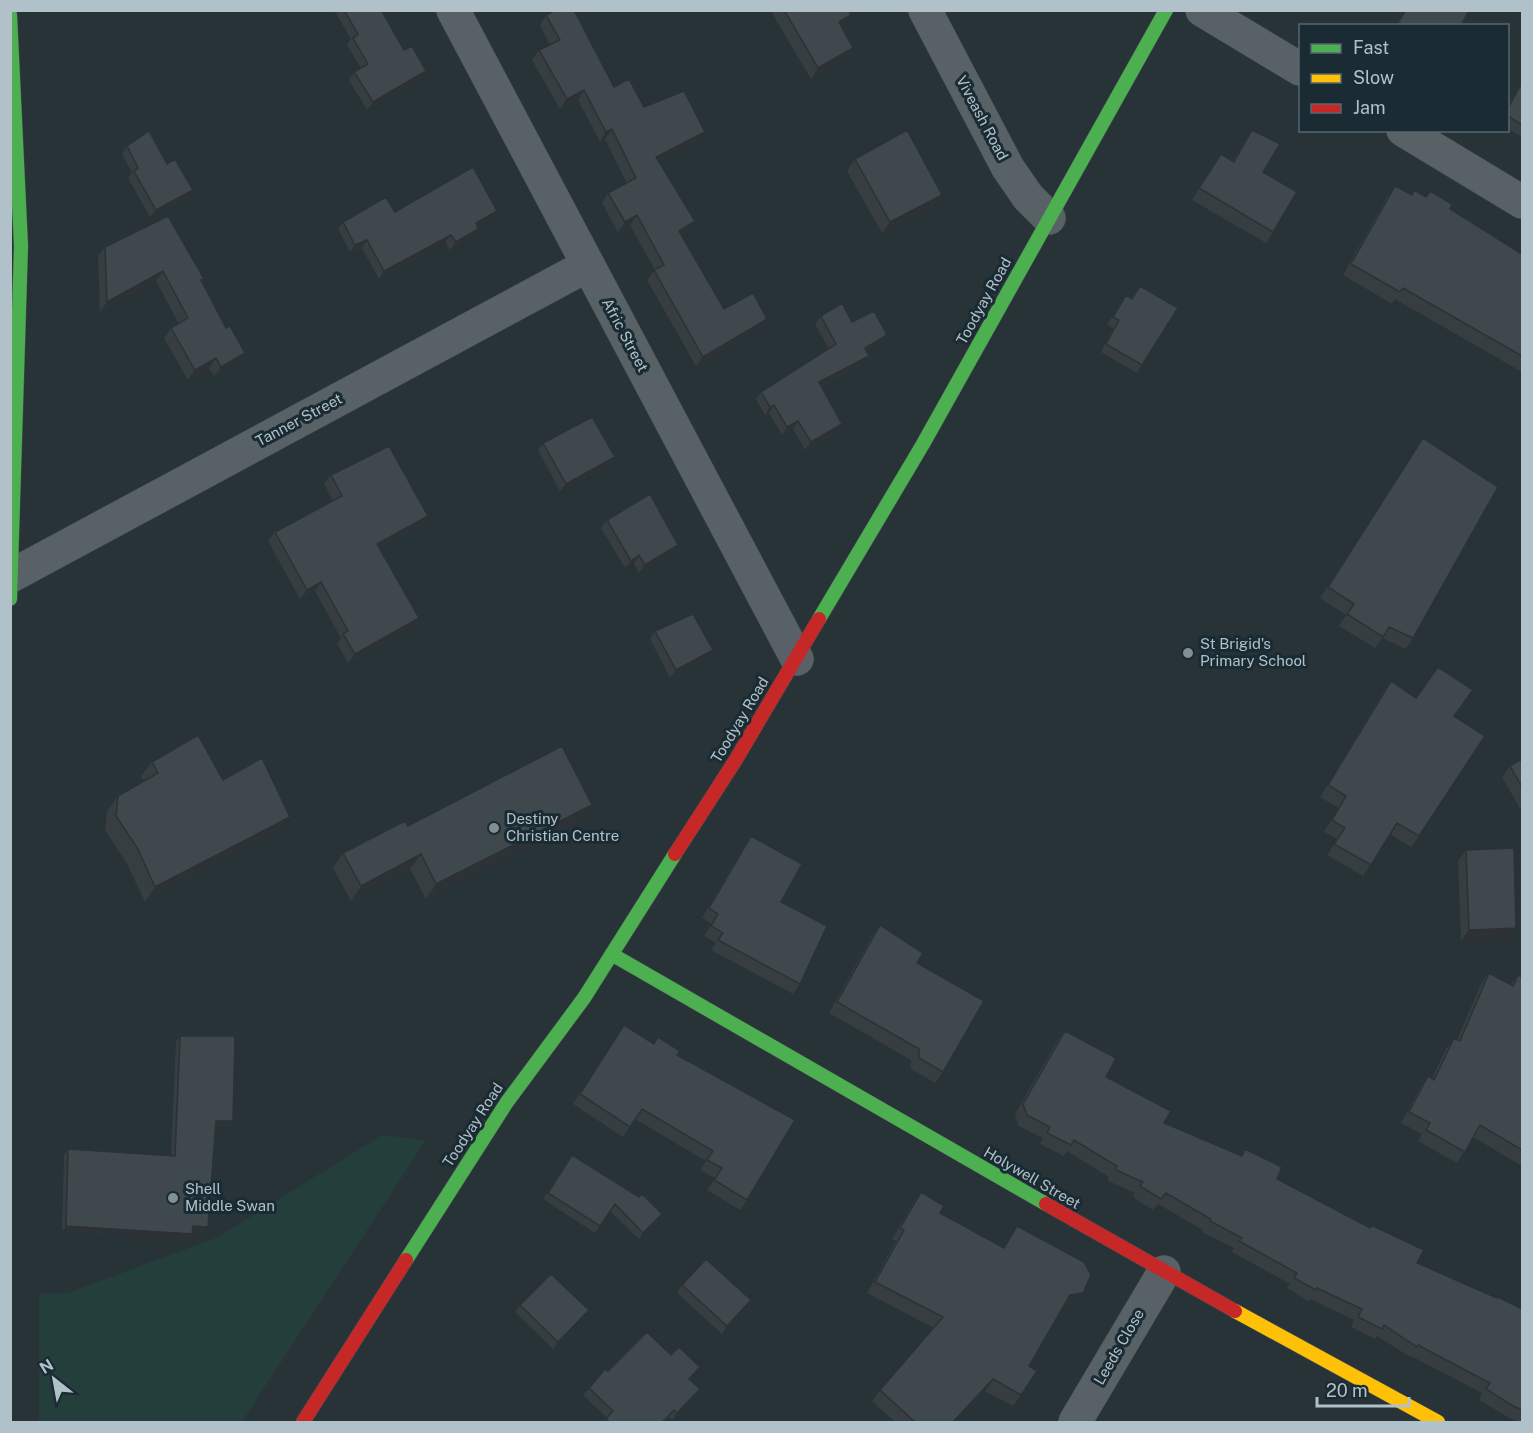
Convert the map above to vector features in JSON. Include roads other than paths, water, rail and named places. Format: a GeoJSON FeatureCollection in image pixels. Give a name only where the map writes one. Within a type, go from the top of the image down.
{"type":"FeatureCollection","features":[{"type":"Feature","properties":{"kind":"main road","name":"Toodyay Road"},"geometry":{"type":"LineString","coordinates":[[303,1422],[507,1101],[613,955],[797,659],[923,444],[1166,10]]}},
{"type":"Feature","properties":{"kind":"main road"},"geometry":{"type":"LineString","coordinates":[[10,15],[21,246],[10,599]]}},
{"type":"Feature","properties":{"kind":"main road","name":"Holywell Street"},"geometry":{"type":"LineString","coordinates":[[613,955],[1164,1272],[1438,1422]]}},
{"type":"Feature","properties":{"kind":"street","name":"Afric Street"},"geometry":{"type":"LineString","coordinates":[[453,10],[797,659]]}},
{"type":"Feature","properties":{"kind":"street","name":"Viveash Road"},"geometry":{"type":"LineString","coordinates":[[925,10],[1008,168],[1028,196],[1049,218]]}},
{"type":"Feature","properties":{"kind":"street"},"geometry":{"type":"LineString","coordinates":[[1202,10],[1299,68]]}},
{"type":"Feature","properties":{"kind":"street"},"geometry":{"type":"LineString","coordinates":[[1406,132],[1522,202]]}},
{"type":"Feature","properties":{"kind":"street","name":"Tanner Street"},"geometry":{"type":"LineString","coordinates":[[11,576],[588,265]]}},
{"type":"Feature","properties":{"kind":"street","name":"Leeds Close"},"geometry":{"type":"LineString","coordinates":[[1075,1422],[1164,1272]]}},
{"type":"Feature","properties":{"kind":"place","name":"St Brigid's Primary School"},"geometry":{"type":"Point","coordinates":[1188,653]}},
{"type":"Feature","properties":{"kind":"place","name":"Destiny Christian Centre"},"geometry":{"type":"Point","coordinates":[494,828]}},
{"type":"Feature","properties":{"kind":"place","name":"Shell Middle Swan"},"geometry":{"type":"Point","coordinates":[173,1198]}}]}
